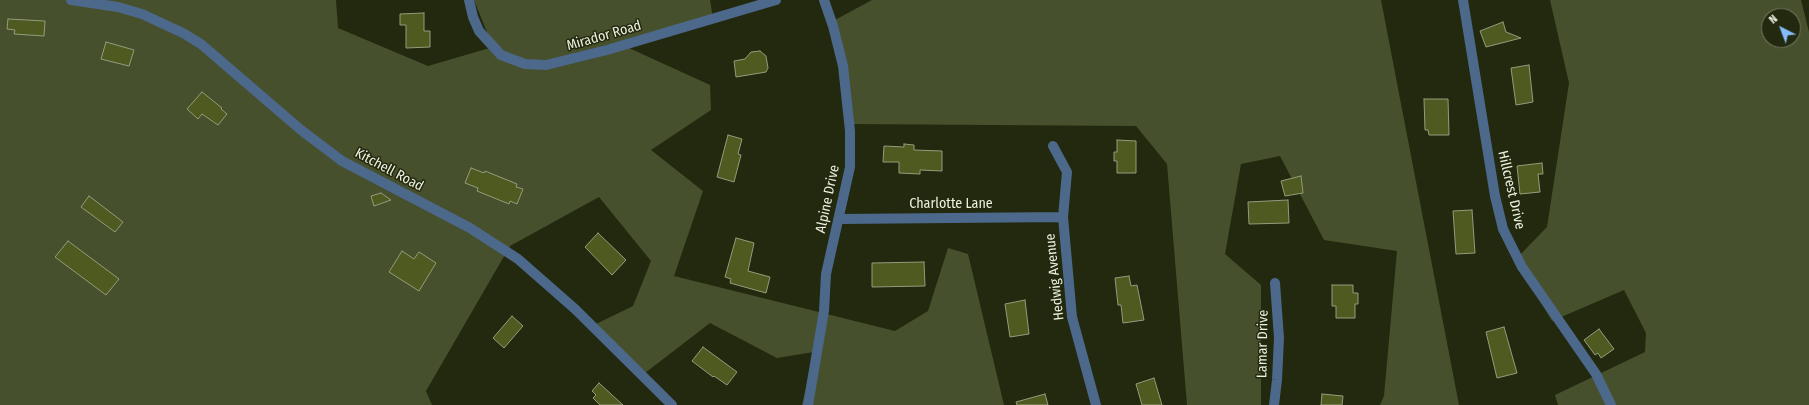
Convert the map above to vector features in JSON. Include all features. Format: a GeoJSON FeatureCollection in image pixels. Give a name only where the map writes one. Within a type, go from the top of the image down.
{"type":"FeatureCollection","features":[{"type":"Feature","properties":{"kind":"street","name":"Kitchell Road"},"geometry":{"type":"LineString","coordinates":[[71,0],[118,7],[142,14],[183,33],[201,44],[301,130],[342,161],[470,228],[518,259],[575,308],[672,405]]}},
{"type":"Feature","properties":{"kind":"street","name":"Mirador Road"},"geometry":{"type":"LineString","coordinates":[[469,0],[473,17],[479,31],[501,55],[525,64],[546,65],[607,50],[776,0]]}},
{"type":"Feature","properties":{"kind":"street","name":"Alpine Drive"},"geometry":{"type":"LineString","coordinates":[[808,405],[824,310],[826,274],[840,219],[850,167],[850,131],[843,66],[833,26],[824,0]]}},
{"type":"Feature","properties":{"kind":"street","name":"Hillcrest Drive"},"geometry":{"type":"LineString","coordinates":[[1463,0],[1495,196],[1503,229],[1522,267],[1596,374],[1611,405]]}},
{"type":"Feature","properties":{"kind":"street","name":"Hedwig Avenue"},"geometry":{"type":"LineString","coordinates":[[1053,146],[1067,172],[1063,217],[1072,317],[1096,405]]}},
{"type":"Feature","properties":{"kind":"street","name":"Charlotte Lane"},"geometry":{"type":"LineString","coordinates":[[840,219],[1063,217]]}},
{"type":"Feature","properties":{"kind":"street","name":"Lamar Drive"},"geometry":{"type":"LineString","coordinates":[[1274,405],[1279,338],[1275,283]]}},
{"type":"Feature","properties":{"kind":"green space"},"geometry":{"type":"Polygon","coordinates":[[[0,0],[336,0],[338,28],[428,66],[493,47],[474,0],[710,0],[713,19],[618,43],[710,85],[711,110],[651,150],[703,191],[674,276],[895,331],[928,311],[948,248],[968,254],[1004,405],[802,405],[814,352],[777,358],[710,323],[645,373],[594,325],[633,306],[651,261],[599,197],[510,246],[426,391],[432,405],[0,405],[0,0]]]}},
{"type":"Feature","properties":{"kind":"green space"},"geometry":{"type":"Polygon","coordinates":[[[872,0],[1381,0],[1459,405],[1380,405],[1384,396],[1397,251],[1324,240],[1280,156],[1241,164],[1225,254],[1261,285],[1261,405],[1187,405],[1167,164],[1136,126],[851,124],[833,21],[872,0]]]}},
{"type":"Feature","properties":{"kind":"green space"},"geometry":{"type":"Polygon","coordinates":[[[1550,0],[1801,0],[1809,32],[1809,405],[1558,405],[1555,395],[1645,352],[1646,333],[1624,290],[1552,321],[1516,259],[1547,227],[1569,83],[1550,0]]]}},
{"type":"Feature","properties":{"kind":"building"},"geometry":{"type":"Polygon","coordinates":[[[424,13],[424,31],[430,31],[430,47],[406,48],[406,25],[400,25],[400,14],[424,13]]]}},
{"type":"Feature","properties":{"kind":"building"},"geometry":{"type":"Polygon","coordinates":[[[8,19],[45,21],[44,36],[14,34],[15,30],[7,29],[8,19]]]}},
{"type":"Feature","properties":{"kind":"building"},"geometry":{"type":"Polygon","coordinates":[[[1503,22],[1506,32],[1521,38],[1486,47],[1480,31],[1503,22]]]}},
{"type":"Feature","properties":{"kind":"building"},"geometry":{"type":"Polygon","coordinates":[[[106,42],[134,50],[129,66],[101,59],[106,42]]]}},
{"type":"Feature","properties":{"kind":"building"},"geometry":{"type":"Polygon","coordinates":[[[760,51],[766,56],[768,68],[766,72],[736,77],[734,61],[745,59],[751,52],[760,51]]]}},
{"type":"Feature","properties":{"kind":"building"},"geometry":{"type":"Polygon","coordinates":[[[1529,65],[1533,102],[1516,105],[1511,68],[1529,65]]]}},
{"type":"Feature","properties":{"kind":"building"},"geometry":{"type":"Polygon","coordinates":[[[202,92],[222,108],[221,109],[227,114],[218,125],[202,114],[198,119],[187,109],[202,92]]]}},
{"type":"Feature","properties":{"kind":"building"},"geometry":{"type":"Polygon","coordinates":[[[1424,99],[1448,99],[1449,135],[1429,135],[1428,130],[1425,130],[1424,99]]]}},
{"type":"Feature","properties":{"kind":"building"},"geometry":{"type":"Polygon","coordinates":[[[728,135],[742,139],[738,154],[741,155],[734,182],[717,177],[728,135]]]}},
{"type":"Feature","properties":{"kind":"building"},"geometry":{"type":"Polygon","coordinates":[[[1117,140],[1136,141],[1136,173],[1117,173],[1117,161],[1114,161],[1114,152],[1117,152],[1117,140]]]}},
{"type":"Feature","properties":{"kind":"building"},"geometry":{"type":"Polygon","coordinates":[[[904,144],[914,145],[914,150],[942,151],[942,171],[920,170],[920,174],[899,173],[899,162],[883,162],[884,146],[904,147],[904,144]]]}},
{"type":"Feature","properties":{"kind":"building"},"geometry":{"type":"Polygon","coordinates":[[[1542,163],[1543,174],[1538,174],[1540,192],[1520,194],[1517,166],[1542,163]]]}},
{"type":"Feature","properties":{"kind":"building"},"geometry":{"type":"Polygon","coordinates":[[[471,168],[484,173],[485,171],[517,184],[516,187],[523,189],[517,204],[510,201],[509,204],[477,191],[478,188],[465,183],[471,168]]]}},
{"type":"Feature","properties":{"kind":"building"},"geometry":{"type":"Polygon","coordinates":[[[1301,176],[1303,193],[1285,196],[1281,181],[1301,176]]]}},
{"type":"Feature","properties":{"kind":"building"},"geometry":{"type":"Polygon","coordinates":[[[381,193],[391,200],[374,206],[371,196],[381,193]]]}},
{"type":"Feature","properties":{"kind":"building"},"geometry":{"type":"Polygon","coordinates":[[[89,196],[123,222],[115,232],[81,207],[89,196]]]}},
{"type":"Feature","properties":{"kind":"building"},"geometry":{"type":"Polygon","coordinates":[[[1288,200],[1289,223],[1249,224],[1248,202],[1288,200]]]}},
{"type":"Feature","properties":{"kind":"building"},"geometry":{"type":"Polygon","coordinates":[[[1472,210],[1475,253],[1456,254],[1453,211],[1472,210]]]}},
{"type":"Feature","properties":{"kind":"building"},"geometry":{"type":"Polygon","coordinates":[[[598,233],[626,260],[612,275],[585,247],[598,233]]]}},
{"type":"Feature","properties":{"kind":"building"},"geometry":{"type":"Polygon","coordinates":[[[736,238],[754,243],[748,271],[770,277],[766,293],[730,283],[731,279],[725,277],[736,238]]]}},
{"type":"Feature","properties":{"kind":"building"},"geometry":{"type":"Polygon","coordinates":[[[68,241],[119,279],[106,295],[55,257],[68,241]]]}},
{"type":"Feature","properties":{"kind":"building"},"geometry":{"type":"Polygon","coordinates":[[[402,251],[414,259],[419,252],[436,263],[419,291],[389,272],[402,251]]]}},
{"type":"Feature","properties":{"kind":"building"},"geometry":{"type":"Polygon","coordinates":[[[924,262],[925,286],[872,287],[872,263],[924,262]]]}},
{"type":"Feature","properties":{"kind":"building"},"geometry":{"type":"Polygon","coordinates":[[[1129,276],[1131,286],[1137,285],[1144,320],[1123,323],[1121,305],[1118,305],[1115,278],[1129,276]]]}},
{"type":"Feature","properties":{"kind":"building"},"geometry":{"type":"Polygon","coordinates":[[[1332,285],[1353,285],[1353,293],[1358,293],[1358,304],[1355,304],[1355,318],[1336,318],[1336,306],[1332,306],[1332,285]]]}},
{"type":"Feature","properties":{"kind":"building"},"geometry":{"type":"Polygon","coordinates":[[[1025,300],[1029,334],[1010,337],[1005,304],[1025,300]]]}},
{"type":"Feature","properties":{"kind":"building"},"geometry":{"type":"Polygon","coordinates":[[[512,316],[523,326],[504,348],[493,338],[512,316]]]}},
{"type":"Feature","properties":{"kind":"building"},"geometry":{"type":"Polygon","coordinates":[[[1504,327],[1517,373],[1497,378],[1486,332],[1504,327]]]}},
{"type":"Feature","properties":{"kind":"building"},"geometry":{"type":"Polygon","coordinates":[[[1599,329],[1614,349],[1601,358],[1598,353],[1595,355],[1584,340],[1599,329]]]}},
{"type":"Feature","properties":{"kind":"building"},"geometry":{"type":"Polygon","coordinates":[[[703,347],[737,372],[727,385],[714,376],[713,377],[692,361],[703,347]]]}},
{"type":"Feature","properties":{"kind":"building"},"geometry":{"type":"Polygon","coordinates":[[[1154,378],[1162,405],[1142,405],[1136,384],[1154,378]]]}},
{"type":"Feature","properties":{"kind":"building"},"geometry":{"type":"Polygon","coordinates":[[[599,383],[623,405],[600,405],[593,398],[596,395],[592,391],[599,383]]]}},
{"type":"Feature","properties":{"kind":"building"},"geometry":{"type":"Polygon","coordinates":[[[1045,394],[1048,405],[1017,405],[1016,402],[1045,394]]]}},
{"type":"Feature","properties":{"kind":"building"},"geometry":{"type":"Polygon","coordinates":[[[1322,394],[1343,396],[1342,405],[1321,405],[1322,394]]]}}]}
